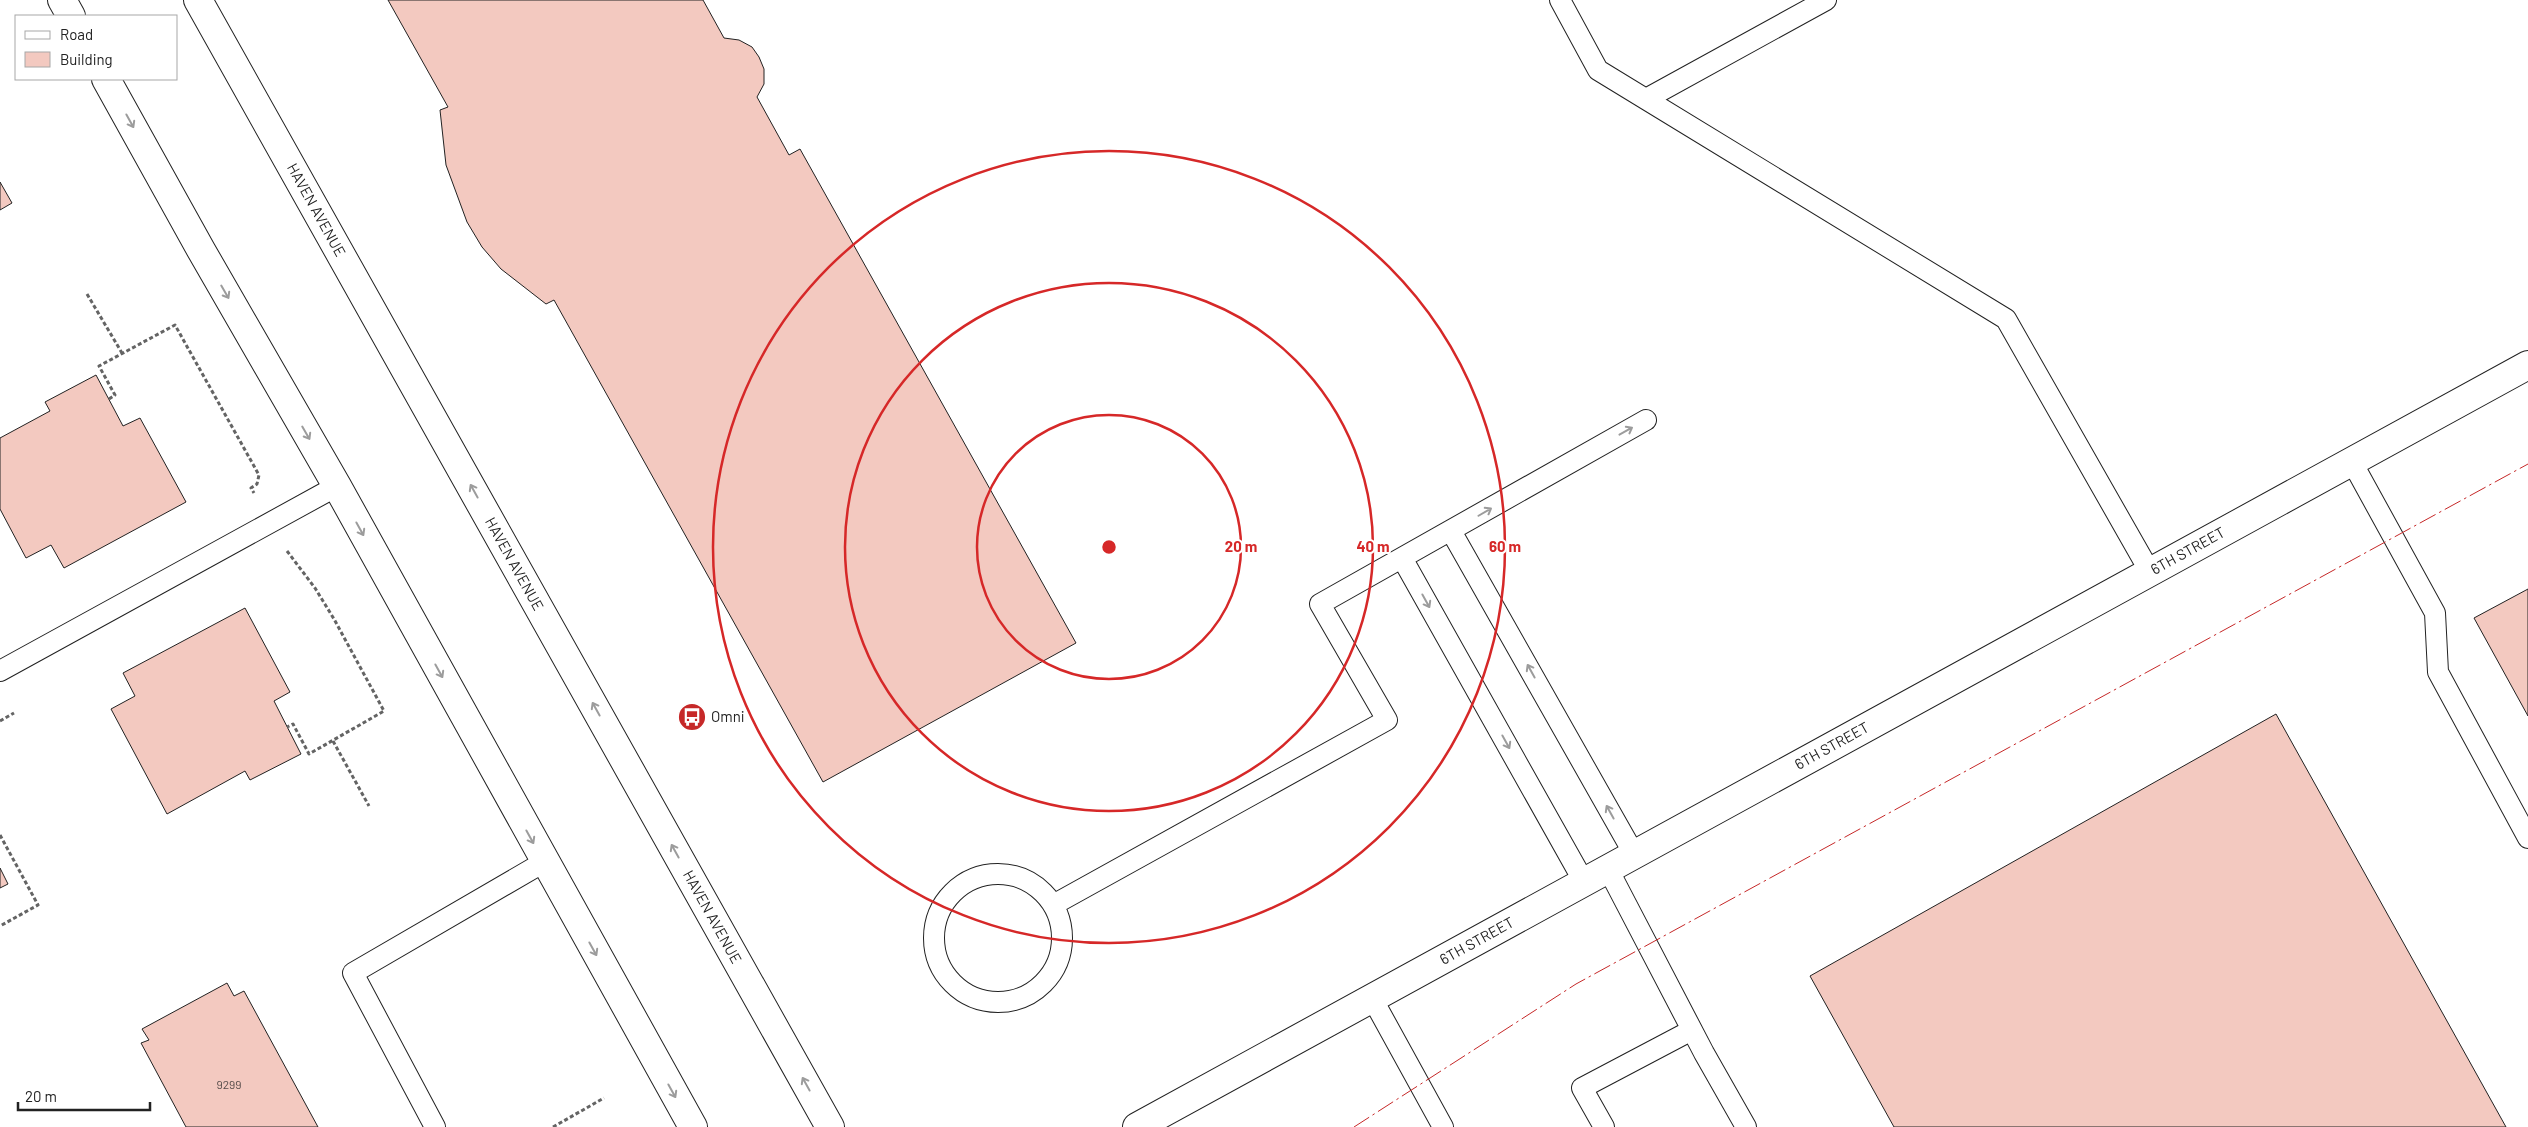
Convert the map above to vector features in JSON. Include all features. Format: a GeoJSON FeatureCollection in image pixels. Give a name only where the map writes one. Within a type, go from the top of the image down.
{"type":"FeatureCollection","features":[{"type":"Feature","properties":{"kind":"main road"},"geometry":{"type":"LineString","coordinates":[[62,0],[70,15]]}},
{"type":"Feature","properties":{"kind":"main road","name":"HAVEN AVENUE"},"geometry":{"type":"LineString","coordinates":[[198,0],[830,1127]]}},
{"type":"Feature","properties":{"kind":"main road"},"geometry":{"type":"LineString","coordinates":[[107,80],[201,250],[337,486],[544,862],[693,1127]]}},
{"type":"Feature","properties":{"kind":"main road","name":"6TH STREET"},"geometry":{"type":"LineString","coordinates":[[1137,1127],[2528,365]]}},
{"type":"Feature","properties":{"kind":"lane"},"geometry":{"type":"LineString","coordinates":[[1560,0],[1598,70],[2006,319],[2150,572]]}},
{"type":"Feature","properties":{"kind":"lane"},"geometry":{"type":"LineString","coordinates":[[1646,99],[1826,0]]}},
{"type":"Feature","properties":{"kind":"lane"},"geometry":{"type":"LineString","coordinates":[[1053,905],[1387,720],[1320,604],[1646,420]]}},
{"type":"Feature","properties":{"kind":"lane"},"geometry":{"type":"LineString","coordinates":[[2352,462],[2435,613],[2438,672],[2528,838]]}},
{"type":"Feature","properties":{"kind":"lane"},"geometry":{"type":"LineString","coordinates":[[0,670],[337,486]]}},
{"type":"Feature","properties":{"kind":"lane"},"geometry":{"type":"LineString","coordinates":[[1452,531],[1634,854]]}},
{"type":"Feature","properties":{"kind":"lane"},"geometry":{"type":"LineString","coordinates":[[1402,558],[1584,882]]}},
{"type":"Feature","properties":{"kind":"lane"},"geometry":{"type":"LineString","coordinates":[[435,1127],[352,973],[544,862]]}},
{"type":"Feature","properties":{"kind":"lane"},"geometry":{"type":"LineString","coordinates":[[1608,869],[1692,1030],[1746,1127]]}},
{"type":"Feature","properties":{"kind":"lane"},"geometry":{"type":"LineString","coordinates":[[1003,874],[1023,879],[1034,886],[1053,905],[1061,924],[1062,944],[1056,964],[1045,981],[1028,994],[1008,1001],[986,1001],[966,993],[949,979],[938,960],[934,939],[937,917],[947,898],[964,884],[983,876],[1003,874]]}},
{"type":"Feature","properties":{"kind":"lane"},"geometry":{"type":"LineString","coordinates":[[1372,998],[1443,1127]]}},
{"type":"Feature","properties":{"kind":"lane"},"geometry":{"type":"LineString","coordinates":[[1604,1127],[1582,1088],[1692,1030]]}},
{"type":"Feature","properties":{"kind":"path"},"geometry":{"type":"LineString","coordinates":[[87,294],[122,354]]}},
{"type":"Feature","properties":{"kind":"path"},"geometry":{"type":"LineString","coordinates":[[0,720],[14,713]]}},
{"type":"Feature","properties":{"kind":"path"},"geometry":{"type":"LineString","coordinates":[[333,740],[368,806]]}},
{"type":"Feature","properties":{"kind":"path"},"geometry":{"type":"LineString","coordinates":[[0,835],[38,905],[0,926]]}},
{"type":"Feature","properties":{"kind":"path"},"geometry":{"type":"LineString","coordinates":[[553,1127],[604,1098]]}},
{"type":"Feature","properties":{"kind":"building"},"geometry":{"type":"Polygon","coordinates":[[[388,0],[703,0],[724,38],[739,40],[752,47],[759,57],[764,69],[764,84],[757,97],[789,155],[800,149],[1076,643],[823,782],[554,300],[546,304],[501,269],[482,247],[467,222],[446,165],[440,110],[448,107],[388,0]]]}},
{"type":"Feature","properties":{"kind":"building"},"geometry":{"type":"Polygon","coordinates":[[[0,182],[12,203],[0,210],[0,182]]]}},
{"type":"Feature","properties":{"kind":"building"},"geometry":{"type":"Polygon","coordinates":[[[96,375],[123,426],[140,418],[186,502],[64,568],[51,545],[26,558],[0,509],[0,438],[50,411],[45,402],[96,375]]]}},
{"type":"Feature","properties":{"kind":"building"},"geometry":{"type":"Polygon","coordinates":[[[2528,589],[2528,716],[2474,618],[2528,589]]]}},
{"type":"Feature","properties":{"kind":"building"},"geometry":{"type":"Polygon","coordinates":[[[245,608],[290,692],[274,701],[301,754],[250,780],[245,771],[167,814],[111,709],[135,696],[123,673],[245,608]]]}},
{"type":"Feature","properties":{"kind":"building"},"geometry":{"type":"Polygon","coordinates":[[[2276,714],[2506,1127],[1894,1127],[1810,976],[2276,714]]]}},
{"type":"Feature","properties":{"kind":"building"},"geometry":{"type":"Polygon","coordinates":[[[0,868],[8,884],[0,888],[0,868]]]}},
{"type":"Feature","properties":{"kind":"building"},"geometry":{"type":"Polygon","coordinates":[[[227,983],[234,996],[244,991],[318,1127],[186,1127],[141,1043],[149,1040],[142,1029],[227,983]]]}},
{"type":"Feature","properties":{"kind":"power"},"geometry":{"type":"LineString","coordinates":[[1354,1127],[1576,984],[2528,464]]}},
{"type":"Feature","properties":{"kind":"place","name":"Omni"},"geometry":{"type":"Point","coordinates":[692,717]}}]}
